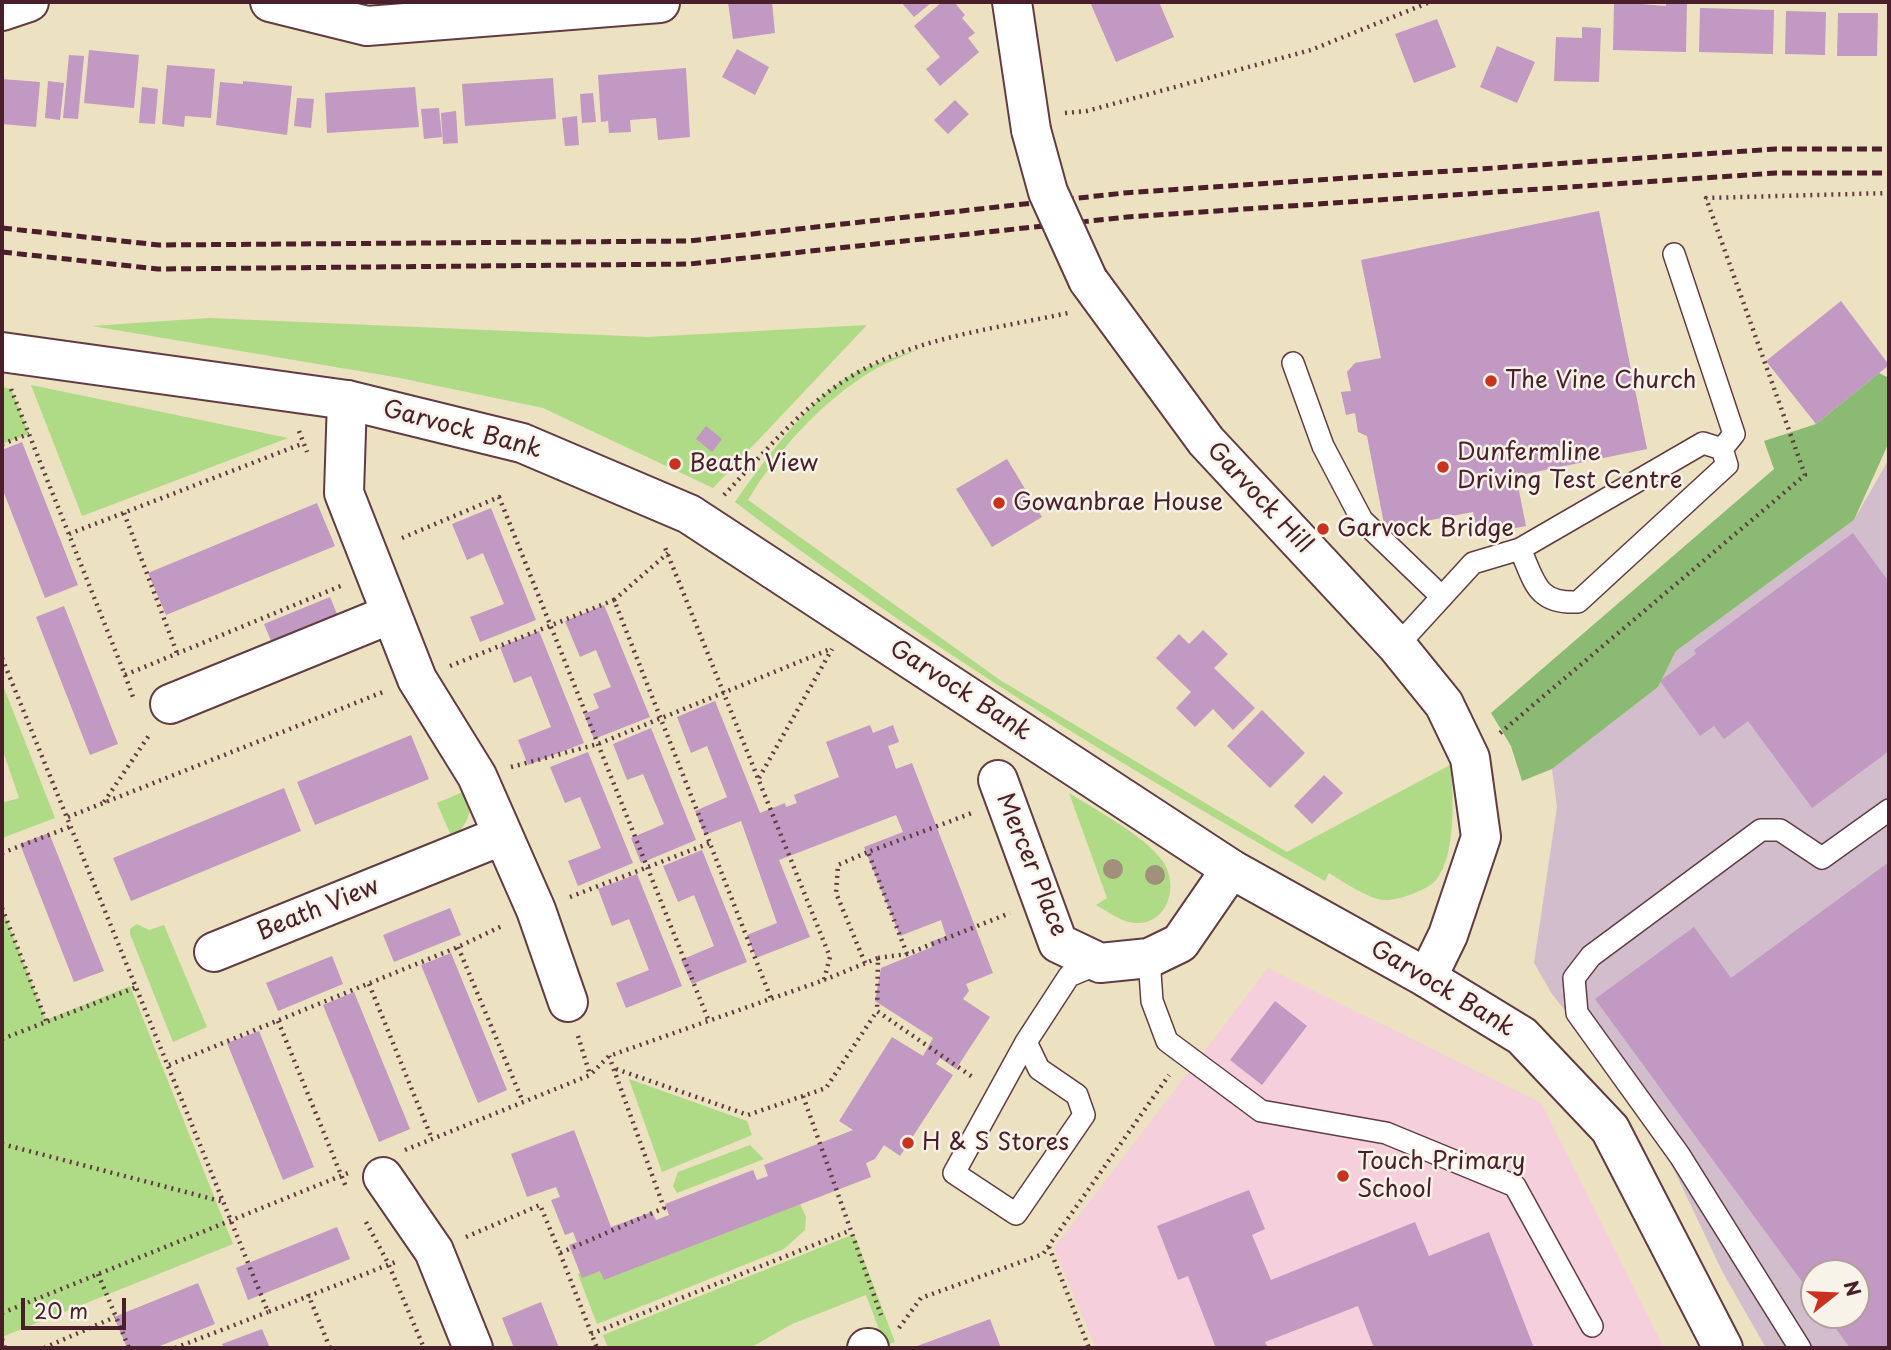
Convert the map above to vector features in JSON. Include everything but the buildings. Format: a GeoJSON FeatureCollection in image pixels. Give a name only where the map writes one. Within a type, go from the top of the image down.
{"type":"FeatureCollection","features":[{"type":"Feature","properties":{"kind":"street"},"geometry":{"type":"LineString","coordinates":[[2,11],[29,2]]}},
{"type":"Feature","properties":{"kind":"street"},"geometry":{"type":"LineString","coordinates":[[270,2],[368,26],[660,3]]}},
{"type":"Feature","properties":{"kind":"street","name":"Garvock Hill"},"geometry":{"type":"LineString","coordinates":[[1013,2],[1031,123],[1048,192],[1097,292],[1206,441],[1397,646],[1444,704],[1470,758],[1481,837],[1448,936],[1427,978]]}},
{"type":"Feature","properties":{"kind":"street","name":"Garvock Bank"},"geometry":{"type":"LineString","coordinates":[[4,365],[283,391],[347,400],[522,443],[699,520],[841,633],[1231,869],[1427,978],[1522,1036],[1610,1129],[1723,1348]]}},
{"type":"Feature","properties":{"kind":"street"},"geometry":{"type":"LineString","coordinates":[[347,400],[344,493],[417,679],[477,776],[501,836],[536,910],[568,1002]]}},
{"type":"Feature","properties":{"kind":"street"},"geometry":{"type":"LineString","coordinates":[[170,704],[391,614]]}},
{"type":"Feature","properties":{"kind":"street","name":"Mercer Place"},"geometry":{"type":"LineString","coordinates":[[1001,790],[1058,943],[1100,963]]}},
{"type":"Feature","properties":{"kind":"street","name":"Beath View"},"geometry":{"type":"LineString","coordinates":[[214,952],[501,836]]}},
{"type":"Feature","properties":{"kind":"street"},"geometry":{"type":"LineString","coordinates":[[1100,963],[1149,958],[1180,943],[1231,869]]}},
{"type":"Feature","properties":{"kind":"street"},"geometry":{"type":"LineString","coordinates":[[383,1177],[434,1251],[473,1348]]}},
{"type":"Feature","properties":{"kind":"lane"},"geometry":{"type":"LineString","coordinates":[[1674,254],[1734,434],[1723,449]]}},
{"type":"Feature","properties":{"kind":"lane"},"geometry":{"type":"LineString","coordinates":[[1293,363],[1323,446],[1362,520],[1442,597]]}},
{"type":"Feature","properties":{"kind":"lane"},"geometry":{"type":"LineString","coordinates":[[1397,646],[1473,563],[1520,549],[1703,443],[1723,449]]}},
{"type":"Feature","properties":{"kind":"lane"},"geometry":{"type":"LineString","coordinates":[[1520,549],[1540,594],[1557,603],[1578,602],[1727,465],[1723,449]]}},
{"type":"Feature","properties":{"kind":"lane"},"geometry":{"type":"LineString","coordinates":[[1800,1348],[1680,1156],[1577,1013],[1574,978],[1591,956],[1761,830],[1780,830],[1822,858],[1889,810]]}},
{"type":"Feature","properties":{"kind":"lane"},"geometry":{"type":"LineString","coordinates":[[1149,958],[1152,1002],[1167,1041],[1261,1111],[1386,1133],[1515,1186],[1592,1326]]}},
{"type":"Feature","properties":{"kind":"lane"},"geometry":{"type":"LineString","coordinates":[[1026,1042],[1039,1069],[1077,1095],[1084,1115],[1016,1214],[954,1173],[1026,1042],[1069,976],[1100,963]]}},
{"type":"Feature","properties":{"kind":"path"},"geometry":{"type":"LineString","coordinates":[[1031,123],[1087,111],[1311,50],[1430,2]]}},
{"type":"Feature","properties":{"kind":"path"},"geometry":{"type":"LineString","coordinates":[[699,520],[808,408],[861,370],[920,345],[1097,292]]}},
{"type":"Feature","properties":{"kind":"path"},"geometry":{"type":"LineString","coordinates":[[4,365],[125,675],[345,584]]}},
{"type":"Feature","properties":{"kind":"path"},"geometry":{"type":"LineString","coordinates":[[283,391],[309,456]]}},
{"type":"Feature","properties":{"kind":"path"},"geometry":{"type":"LineString","coordinates":[[2,444],[29,434]]}},
{"type":"Feature","properties":{"kind":"path"},"geometry":{"type":"LineString","coordinates":[[69,534],[304,443]]}},
{"type":"Feature","properties":{"kind":"path"},"geometry":{"type":"LineString","coordinates":[[367,552],[499,497],[708,1019]]}},
{"type":"Feature","properties":{"kind":"path"},"geometry":{"type":"LineString","coordinates":[[124,513],[177,653]]}},
{"type":"Feature","properties":{"kind":"path"},"geometry":{"type":"LineString","coordinates":[[68,817],[614,600],[668,553]]}},
{"type":"Feature","properties":{"kind":"path"},"geometry":{"type":"LineString","coordinates":[[614,600],[772,1001]]}},
{"type":"Feature","properties":{"kind":"path"},"geometry":{"type":"LineString","coordinates":[[477,776],[597,744],[660,718],[841,633]]}},
{"type":"Feature","properties":{"kind":"path"},"geometry":{"type":"LineString","coordinates":[[758,779],[841,633]]}},
{"type":"Feature","properties":{"kind":"path"},"geometry":{"type":"LineString","coordinates":[[2,659],[268,1312]]}},
{"type":"Feature","properties":{"kind":"path"},"geometry":{"type":"LineString","coordinates":[[103,803],[170,704]]}},
{"type":"Feature","properties":{"kind":"path"},"geometry":{"type":"LineString","coordinates":[[865,963],[836,893],[838,865],[1001,790]]}},
{"type":"Feature","properties":{"kind":"path"},"geometry":{"type":"LineString","coordinates":[[2,853],[72,826]]}},
{"type":"Feature","properties":{"kind":"path"},"geometry":{"type":"LineString","coordinates":[[169,1065],[458,947],[536,910],[710,844]]}},
{"type":"Feature","properties":{"kind":"path"},"geometry":{"type":"LineString","coordinates":[[868,852],[907,954]]}},
{"type":"Feature","properties":{"kind":"path"},"geometry":{"type":"LineString","coordinates":[[824,980],[878,958],[907,954],[1042,900]]}},
{"type":"Feature","properties":{"kind":"path"},"geometry":{"type":"LineString","coordinates":[[2,908],[47,1023]]}},
{"type":"Feature","properties":{"kind":"path"},"geometry":{"type":"LineString","coordinates":[[458,947],[523,1102]]}},
{"type":"Feature","properties":{"kind":"path"},"geometry":{"type":"LineString","coordinates":[[615,1069],[748,1115],[825,1088],[877,1011],[878,958]]}},
{"type":"Feature","properties":{"kind":"path"},"geometry":{"type":"LineString","coordinates":[[369,984],[432,1139]]}},
{"type":"Feature","properties":{"kind":"path"},"geometry":{"type":"LineString","coordinates":[[2,1039],[137,987]]}},
{"type":"Feature","properties":{"kind":"path"},"geometry":{"type":"LineString","coordinates":[[877,1011],[997,1095]]}},
{"type":"Feature","properties":{"kind":"path"},"geometry":{"type":"LineString","coordinates":[[560,1253],[664,1208],[609,1056]]}},
{"type":"Feature","properties":{"kind":"path"},"geometry":{"type":"LineString","coordinates":[[803,1096],[849,1231],[874,1341]]}},
{"type":"Feature","properties":{"kind":"path"},"geometry":{"type":"LineString","coordinates":[[2,1144],[225,1202]]}},
{"type":"Feature","properties":{"kind":"path"},"geometry":{"type":"LineString","coordinates":[[175,1348],[186,1346],[388,1263],[434,1251],[540,1205],[597,1348]]}},
{"type":"Feature","properties":{"kind":"path"},"geometry":{"type":"LineString","coordinates":[[592,1334],[849,1231]]}},
{"type":"Feature","properties":{"kind":"path"},"geometry":{"type":"LineString","coordinates":[[1049,1247],[1089,1348]]}},
{"type":"Feature","properties":{"kind":"path"},"geometry":{"type":"LineString","coordinates":[[98,1274],[129,1348]]}},
{"type":"Feature","properties":{"kind":"path"},"geometry":{"type":"LineString","coordinates":[[308,1294],[330,1348]]}},
{"type":"Feature","properties":{"kind":"path"},"geometry":{"type":"LineString","coordinates":[[44,1348],[116,1317]]}},
{"type":"Feature","properties":{"kind":"path"},"geometry":{"type":"LineString","coordinates":[[2,1339],[5,1348]]}},
{"type":"Feature","properties":{"kind":"shaded area"},"geometry":{"type":"Polygon","coordinates":[[[1889,459],[1889,1348],[1766,1348],[1722,1271],[1675,1172],[1630,1093],[1552,994],[1534,963],[1557,807],[1552,769],[1658,687],[1676,651],[1854,520],[1889,459]]]}},
{"type":"Feature","properties":{"kind":"shaded area","name":"Touch Primary School"},"geometry":{"type":"Polygon","coordinates":[[[1268,968],[1541,1103],[1664,1348],[1096,1348],[1054,1248],[1268,968]]]}},
{"type":"Feature","properties":{"kind":"green space"},"geometry":{"type":"Polygon","coordinates":[[[209,318],[648,337],[867,325],[713,488],[543,408],[395,377],[92,326],[209,318]]]}},
{"type":"Feature","properties":{"kind":"green space"},"geometry":{"type":"Polygon","coordinates":[[[921,348],[872,371],[818,412],[773,463],[748,500],[1000,680],[1287,852],[1450,765],[1452,825],[1447,856],[1436,880],[1413,894],[1387,900],[1365,894],[1329,873],[1325,881],[1024,702],[878,605],[735,502],[787,433],[818,400],[851,375],[921,348]]]}},
{"type":"Feature","properties":{"kind":"green space"},"geometry":{"type":"Polygon","coordinates":[[[1879,373],[1889,378],[1889,442],[1854,520],[1676,651],[1658,687],[1552,769],[1522,781],[1511,746],[1491,713],[1774,469],[1764,441],[1816,424],[1879,373]]]}},
{"type":"Feature","properties":{"kind":"green space"},"geometry":{"type":"Polygon","coordinates":[[[31,385],[288,438],[82,516],[31,385]]]}},
{"type":"Feature","properties":{"kind":"green space"},"geometry":{"type":"Polygon","coordinates":[[[2,387],[11,389],[29,434],[2,444],[2,387]]]}},
{"type":"Feature","properties":{"kind":"green space"},"geometry":{"type":"Polygon","coordinates":[[[2,683],[55,818],[2,838],[2,803],[19,798],[2,748],[2,683]]]}},
{"type":"Feature","properties":{"kind":"green space"},"geometry":{"type":"Polygon","coordinates":[[[472,788],[472,803],[468,816],[462,828],[452,838],[437,803],[472,788]]]}},
{"type":"Feature","properties":{"kind":"green space"},"geometry":{"type":"Polygon","coordinates":[[[1069,793],[1146,843],[1164,863],[1170,893],[1167,903],[1155,918],[1146,922],[1130,922],[1096,905],[1107,898],[1069,793]]]}},
{"type":"Feature","properties":{"kind":"green space"},"geometry":{"type":"Polygon","coordinates":[[[2,908],[46,1020],[130,986],[233,1244],[2,1337],[2,908]]]}},
{"type":"Feature","properties":{"kind":"green space"},"geometry":{"type":"Polygon","coordinates":[[[137,924],[149,930],[164,925],[207,1027],[173,1042],[130,934],[130,929],[137,924]]]}},
{"type":"Feature","properties":{"kind":"green space"},"geometry":{"type":"Polygon","coordinates":[[[629,1079],[747,1121],[752,1135],[662,1172],[629,1079]]]}},
{"type":"Feature","properties":{"kind":"green space"},"geometry":{"type":"Polygon","coordinates":[[[750,1145],[764,1159],[677,1193],[673,1186],[678,1172],[750,1145]]]}},
{"type":"Feature","properties":{"kind":"green space"},"geometry":{"type":"Polygon","coordinates":[[[800,1204],[806,1217],[805,1230],[784,1249],[597,1324],[578,1274],[606,1263],[614,1276],[800,1204]]]}},
{"type":"Feature","properties":{"kind":"green space"},"geometry":{"type":"Polygon","coordinates":[[[854,1234],[895,1342],[885,1345],[866,1295],[792,1324],[750,1348],[608,1348],[603,1335],[854,1234]]]}},
{"type":"Feature","properties":{"kind":"railway"},"geometry":{"type":"LineString","coordinates":[[2,228],[159,245],[689,241],[1124,193],[1776,149],[1889,149]]}},
{"type":"Feature","properties":{"kind":"railway"},"geometry":{"type":"LineString","coordinates":[[2,252],[158,269],[690,264],[1127,217],[1776,173],[1889,173]]}},
{"type":"Feature","properties":{"kind":"place","name":"The Vine Church"},"geometry":{"type":"Point","coordinates":[1491,381]}},
{"type":"Feature","properties":{"kind":"place","name":"Beath View"},"geometry":{"type":"Point","coordinates":[675,464]}},
{"type":"Feature","properties":{"kind":"place","name":"Dunfermline Driving Test Centre"},"geometry":{"type":"Point","coordinates":[1443,467]}},
{"type":"Feature","properties":{"kind":"place","name":"Gowanbrae House"},"geometry":{"type":"Point","coordinates":[999,503]}},
{"type":"Feature","properties":{"kind":"place","name":"Garvock Bridge"},"geometry":{"type":"Point","coordinates":[1323,529]}},
{"type":"Feature","properties":{"kind":"place","name":"H & S Stores"},"geometry":{"type":"Point","coordinates":[908,1143]}},
{"type":"Feature","properties":{"kind":"place","name":"Touch Primary School"},"geometry":{"type":"Point","coordinates":[1343,1176]}}]}
